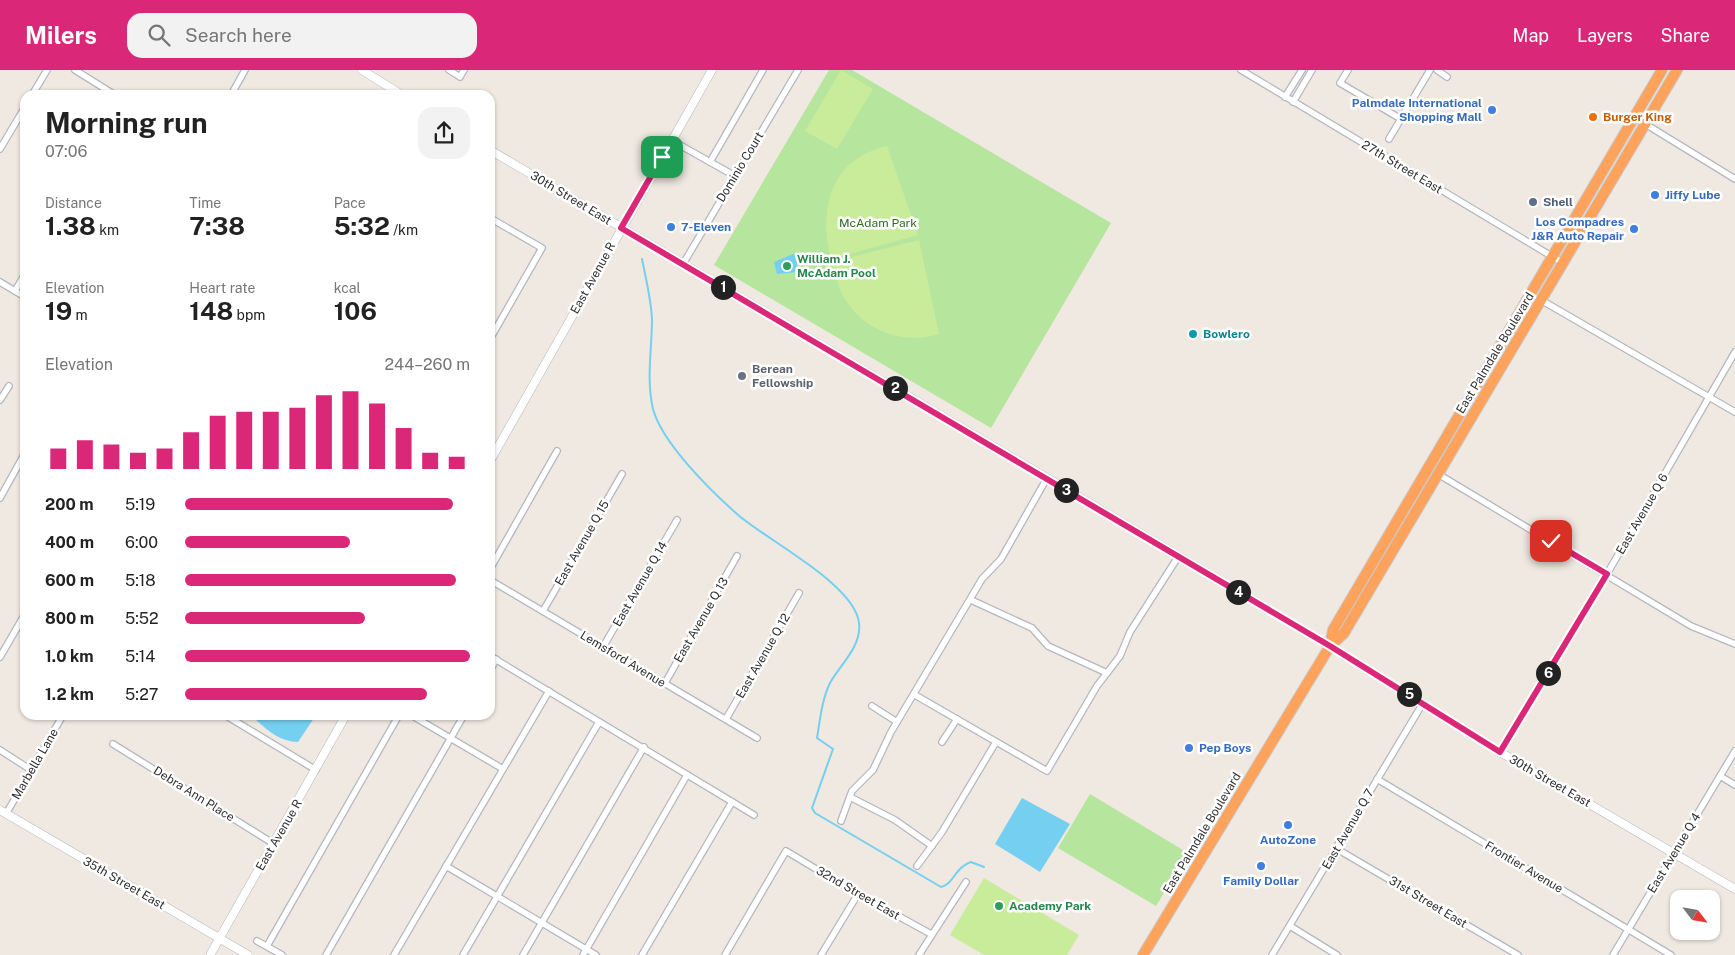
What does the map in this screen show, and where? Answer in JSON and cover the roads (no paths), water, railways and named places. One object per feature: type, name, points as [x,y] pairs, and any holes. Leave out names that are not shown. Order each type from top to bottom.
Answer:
[{"type":"highway","name":"East Palmdale Boulevard","points":[[1330,646],[1333,630],[1662,70]]},
{"type":"highway","name":"East Palmdale Boulevard","points":[[1143,955],[1330,646],[1344,633],[1677,70]]},
{"type":"street","points":[[35,90],[47,70]]},
{"type":"street","points":[[75,70],[107,90]]},
{"type":"street","points":[[234,90],[245,70]]},
{"type":"street","points":[[362,70],[394,90]]},
{"type":"street","points":[[449,70],[460,77],[464,70]]},
{"type":"street","name":"East Avenue R","points":[[495,452],[712,70]]},
{"type":"street","points":[[710,162],[763,70]]},
{"type":"street","name":"Dominio Court","points":[[683,264],[798,70]]},
{"type":"street","name":"27th Street East","points":[[1241,70],[1563,264]]},
{"type":"street","points":[[1285,97],[1302,70]]},
{"type":"street","points":[[1293,102],[1312,70]]},
{"type":"street","points":[[1348,70],[1340,83],[1401,119]]},
{"type":"street","points":[[1389,139],[1430,70]]},
{"type":"street","points":[[1436,70],[1448,77]]},
{"type":"street","points":[[0,149],[20,115]]},
{"type":"street","points":[[1634,117],[1735,179]]},
{"type":"street","points":[[672,140],[735,176]]},
{"type":"street","name":"30th Street East","points":[[495,153],[1047,478],[1423,702],[1500,752],[1735,889]]},
{"type":"street","points":[[495,221],[542,248],[495,330]]},
{"type":"street","points":[[0,282],[20,294]]},
{"type":"street","points":[[15,291],[20,282]]},
{"type":"street","points":[[1541,300],[1735,412]]},
{"type":"street","name":"East Avenue Q 6","points":[[1500,752],[1607,574],[1735,352]]},
{"type":"street","points":[[0,400],[9,386]]},
{"type":"street","points":[[495,559],[557,450]]},
{"type":"street","points":[[0,498],[20,462]]},
{"type":"street","name":"East Avenue Q 15","points":[[543,611],[622,474]]},
{"type":"street","points":[[1438,474],[1691,626],[1735,644]]},
{"type":"street","points":[[841,820],[852,791],[873,770],[897,722],[915,695],[982,579],[1001,559],[1047,478]]},
{"type":"street","name":"East Avenue Q 14","points":[[603,647],[677,520]]},
{"type":"street","name":"East Avenue Q 13","points":[[665,683],[737,556]]},
{"type":"street","points":[[915,695],[1047,771],[1107,673],[1120,656],[1130,632],[1178,557]]},
{"type":"street","name":"Lemsford Avenue","points":[[495,583],[757,738]]},
{"type":"street","name":"East Avenue Q 12","points":[[726,719],[799,593]]},
{"type":"street","points":[[971,600],[1032,628],[1048,646],[1107,673]]},
{"type":"street","points":[[0,657],[20,623]]},
{"type":"street","points":[[496,660],[754,814]]},
{"type":"street","points":[[394,955],[549,691]]},
{"type":"street","name":"East Avenue Q 7","points":[[1272,955],[1423,702]]},
{"type":"street","points":[[872,706],[897,722]]},
{"type":"street","points":[[942,742],[957,719]]},
{"type":"street","name":"Marbella Lane","points":[[3,812],[32,770],[60,720]]},
{"type":"street","points":[[233,720],[316,770]]},
{"type":"street","name":"East Avenue R","points":[[210,955],[343,720]]},
{"type":"street","points":[[267,946],[397,720]]},
{"type":"street","points":[[419,720],[503,769]]},
{"type":"street","points":[[326,955],[461,720]]},
{"type":"street","points":[[463,955],[599,722]]},
{"type":"street","points":[[917,866],[932,846],[996,742]]},
{"type":"street","name":"Debra Ann Place","points":[[113,744],[274,844]]},
{"type":"street","points":[[523,955],[644,747]]},
{"type":"street","points":[[0,750],[32,770]]},
{"type":"street","name":"East Avenue Q 4","points":[[1613,955],[1735,752]]},
{"type":"street","points":[[584,952],[688,775]]},
{"type":"street","points":[[1720,776],[1735,785]]},
{"type":"street","name":"Frontier Avenue","points":[[1377,779],[1671,955]]},
{"type":"street","points":[[850,797],[894,820],[932,846]]},
{"type":"street","points":[[642,955],[732,802]]},
{"type":"street","name":"35th Street East","points":[[3,812],[248,955]]},
{"type":"street","name":"31st Street East","points":[[1337,849],[1518,955]]},
{"type":"street","name":"32nd Street East","points":[[725,955],[786,851],[858,894],[931,934]]},
{"type":"street","points":[[446,866],[542,924],[584,952],[596,955]]},
{"type":"street","points":[[918,955],[966,882]]},
{"type":"street","points":[[821,955],[858,894]]},
{"type":"street","points":[[1290,926],[1338,955]]},
{"type":"street","points":[[257,940],[282,955]]},
{"type":"water","name":"William J. McAdam Pool","points":[[796,254],[798,272],[777,274],[774,262]]},
{"type":"water","points":[[256,720],[313,720],[298,742],[286,740],[265,728]]},
{"type":"water","points":[[1022,798],[1070,824],[1040,872],[995,844]]},
{"type":"waterway","points":[[642,259],[652,319],[651,398],[653,409],[666,437],[701,480],[737,514],[826,578],[842,593],[854,608],[859,623],[859,631],[854,647],[830,683],[823,703],[817,738],[833,749],[812,808],[815,813],[941,887],[949,883],[966,864],[971,862],[984,867]]},
{"type":"place","name":"Palmdale International Shopping Mall","points":[[1492,110]]},
{"type":"place","name":"Burger King","points":[[1593,117]]},
{"type":"place","name":"Jiffy Lube","points":[[1655,195]]},
{"type":"place","name":"Shell","points":[[1533,202]]},
{"type":"place","name":"7-Eleven","points":[[671,227]]},
{"type":"place","name":"Los Compadres J&R Auto Repair","points":[[1634,229]]},
{"type":"place","name":"William J. McAdam Pool","points":[[787,266]]},
{"type":"place","name":"Bowlero","points":[[1193,334]]},
{"type":"place","name":"Berean Fellowship","points":[[742,376]]},
{"type":"place","name":"Pep Boys","points":[[1189,748]]},
{"type":"place","name":"AutoZone","points":[[1288,825]]},
{"type":"place","name":"Family Dollar","points":[[1261,866]]},
{"type":"place","name":"Academy Park","points":[[999,906]]},
{"type":"park label","name":"McAdam Park","points":[[878,223]]}]
